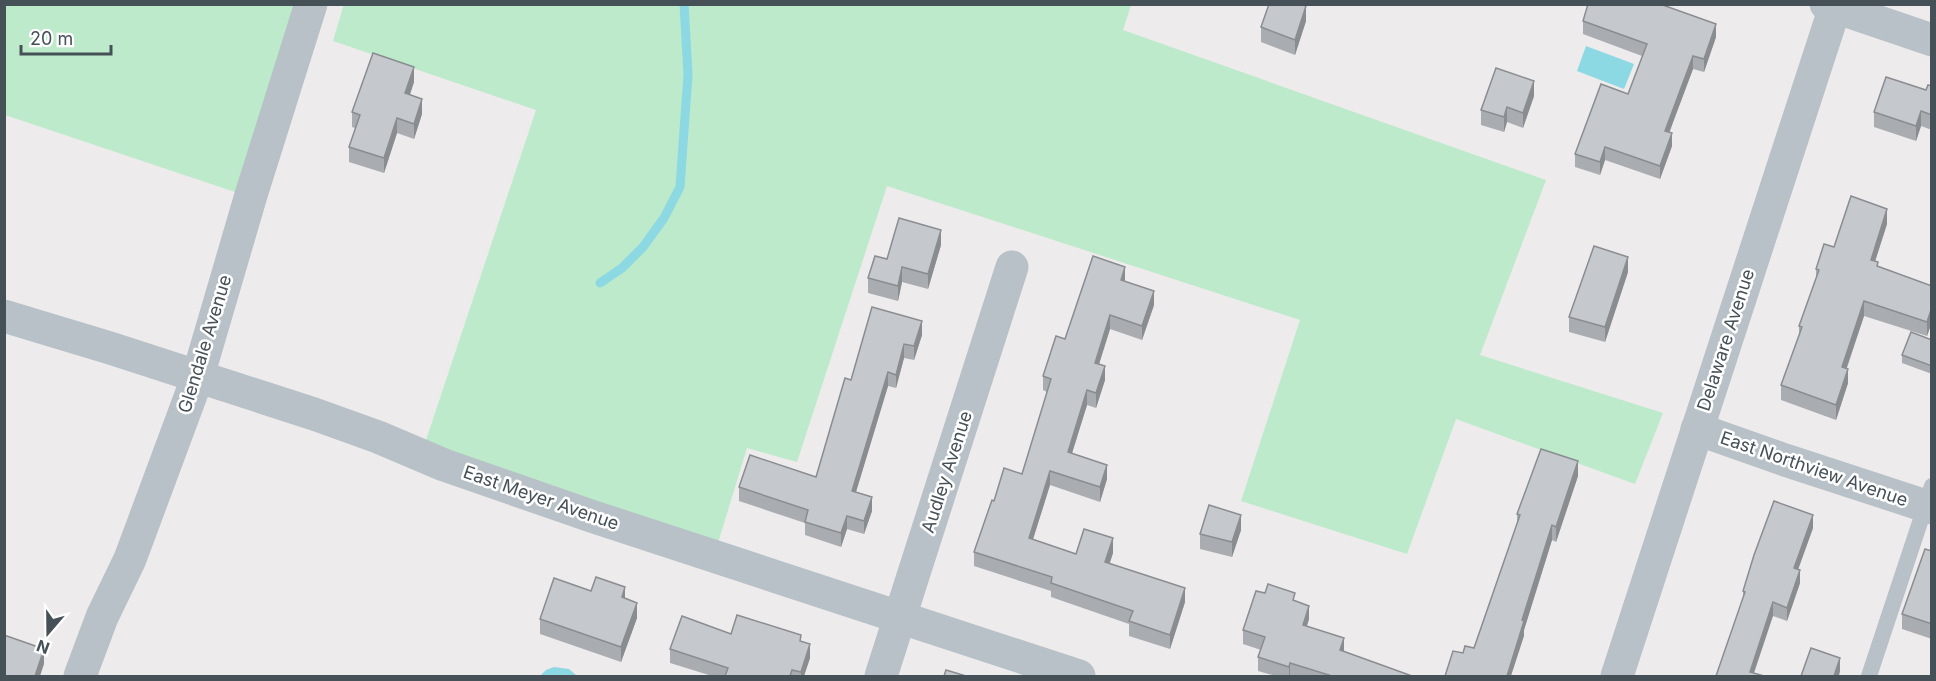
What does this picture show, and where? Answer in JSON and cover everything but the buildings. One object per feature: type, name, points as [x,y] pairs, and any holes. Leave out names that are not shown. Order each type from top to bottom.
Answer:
[{"type":"street","name":"Glendale Avenue","points":[[80,676],[102,617],[130,559],[198,376],[250,195],[311,4]]},
{"type":"street","points":[[1832,6],[1932,40]]},
{"type":"street","name":"Delaware Avenue","points":[[1617,676],[1832,6]]},
{"type":"street","name":"Audley Avenue","points":[[881,676],[1012,267]]},
{"type":"street","name":"East Meyer Avenue","points":[[4,316],[314,414],[378,437],[444,465],[572,509],[1079,676]]},
{"type":"street","name":"East Northview Avenue","points":[[1697,429],[1785,460],[1929,500]]},
{"type":"lane","points":[[1869,676],[1929,500]]},
{"type":"green space","points":[[344,4],[1131,5],[1123,30],[1546,180],[1480,355],[1663,413],[1635,484],[1456,419],[1407,554],[1241,501],[1300,320],[887,186],[797,462],[747,448],[714,556],[421,455],[536,110],[333,41]]},
{"type":"green space","points":[[5,5],[304,5],[241,194],[5,115]]},
{"type":"water","points":[[1586,46],[1634,64],[1624,89],[1577,71]]},
{"type":"water","points":[[554,667],[569,669],[577,676],[540,676],[546,670]]},
{"type":"waterway","points":[[600,283],[622,268],[643,247],[664,218],[680,187],[688,75],[684,4]]}]
